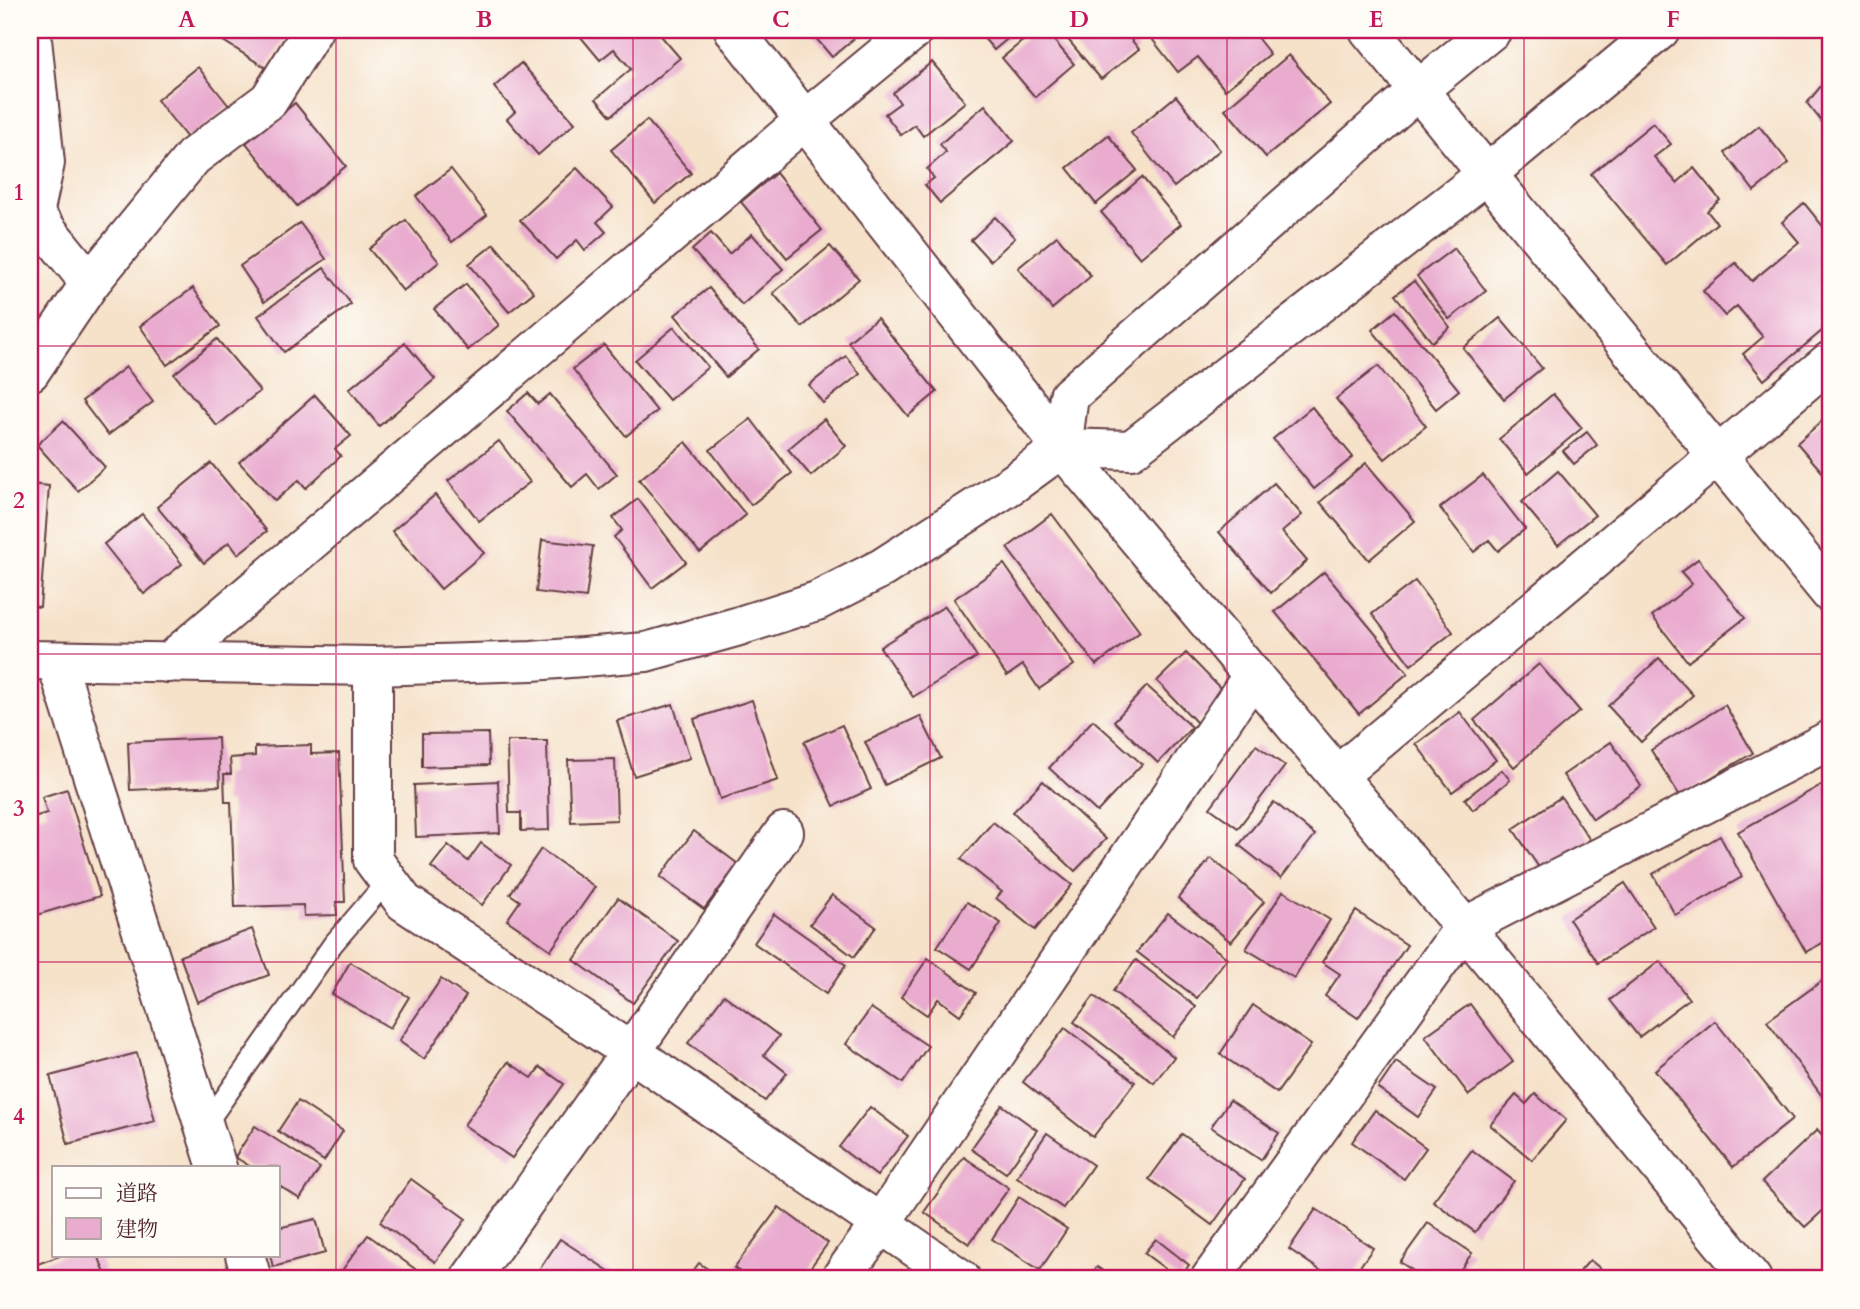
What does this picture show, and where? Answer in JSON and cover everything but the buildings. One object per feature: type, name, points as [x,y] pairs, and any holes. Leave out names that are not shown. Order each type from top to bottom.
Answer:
[{"type":"street","points":[[32,30],[45,163],[32,216],[90,283]]},
{"type":"street","points":[[30,372],[90,283],[193,157],[269,100],[313,30]]},
{"type":"street","points":[[734,30],[1062,448],[1338,775],[1752,1279]]},
{"type":"street","points":[[168,663],[914,30]]},
{"type":"street","points":[[1369,30],[1830,593]]},
{"type":"street","points":[[1062,448],[1069,396],[1418,89],[1492,30]]},
{"type":"street","points":[[217,1166],[43,661],[373,666],[532,661],[646,652],[817,601],[883,568],[1014,483],[1062,448],[1131,450],[1487,174],[1660,30]]},
{"type":"street","points":[[1338,775],[1830,361]]},
{"type":"street","points":[[373,666],[373,860],[404,902],[631,1052],[961,1279]]},
{"type":"street","points":[[841,1279],[1253,675]]},
{"type":"street","points":[[1210,1279],[1464,927],[1830,740]]},
{"type":"street","points":[[470,1279],[784,832]]},
{"type":"street","points":[[244,1256],[252,1279]]},
{"type":"lane","points":[[204,1127],[333,944],[388,880]]}]
